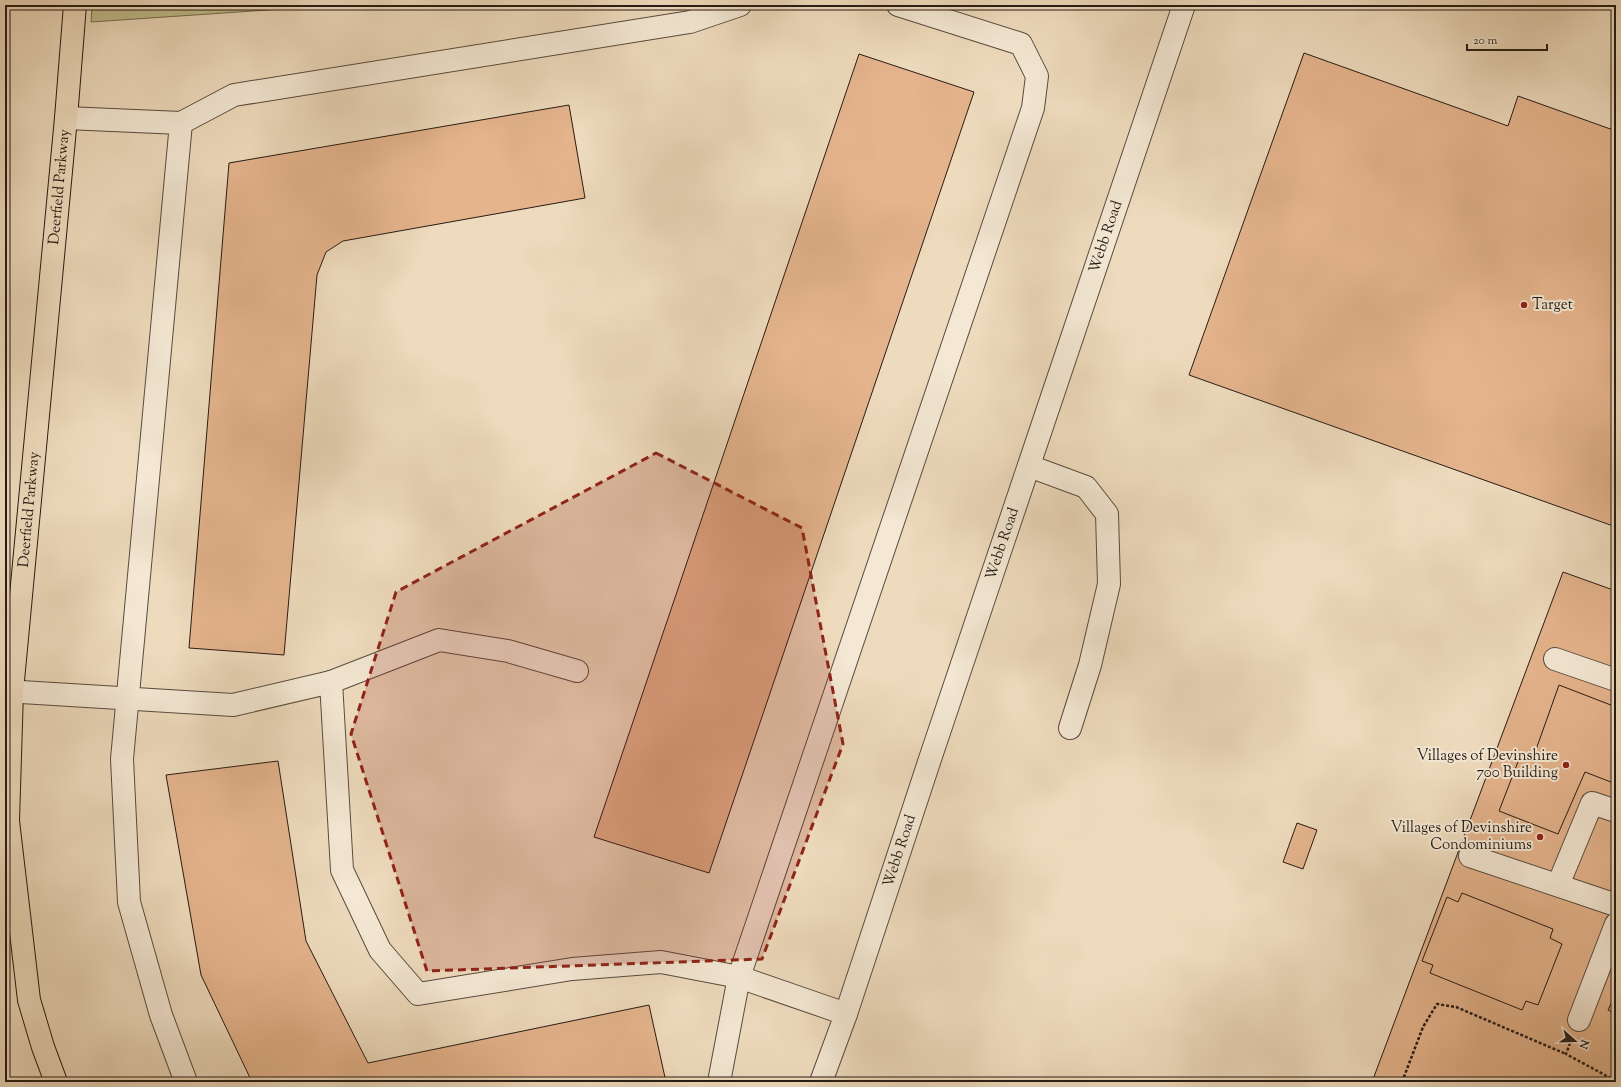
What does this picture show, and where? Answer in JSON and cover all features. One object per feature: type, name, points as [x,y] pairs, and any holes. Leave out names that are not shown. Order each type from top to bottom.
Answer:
[{"type":"main road","name":"Deerfield Parkway","points":[[56,1082],[43,1047],[29,1000],[17,904],[8,820],[9,691],[66,118],[75,5]]},
{"type":"street","points":[[66,118],[181,123],[234,95],[690,22],[740,5]]},
{"type":"street","points":[[719,1082],[739,977],[1033,108],[1037,76],[1021,44],[898,5]]},
{"type":"street","name":"Webb Road","points":[[821,1082],[846,1014],[1184,5]]},
{"type":"street","points":[[181,123],[122,759],[129,902],[161,1015],[186,1082]]},
{"type":"street","points":[[1029,466],[1086,487],[1107,514],[1109,584],[1090,665],[1070,728]]},
{"type":"street","points":[[9,691],[234,705],[331,682],[439,640],[508,650],[577,671]]},
{"type":"street","points":[[1555,659],[1616,680]]},
{"type":"street","points":[[331,682],[342,870],[380,950],[418,994],[572,969],[661,962],[739,977],[846,1014]]},
{"type":"street","points":[[1558,885],[1592,803],[1616,811]]},
{"type":"street","points":[[1470,856],[1616,905]]},
{"type":"street","points":[[1579,1020],[1616,924]]},
{"type":"path","points":[[1402,1082],[1423,1027],[1437,1004],[1456,1007],[1566,1054],[1616,1081]]},
{"type":"path","points":[[1566,1054],[1579,1020]]},
{"type":"highlighted area","points":[[656,453],[802,528],[843,744],[762,959],[427,971],[351,734],[396,592]]},
{"type":"shaded area","points":[[92,5],[342,5],[91,22]]},
{"type":"building","points":[[1304,53],[1508,126],[1518,96],[1616,131],[1616,527],[1189,375]]},
{"type":"building","points":[[859,54],[974,92],[709,873],[594,837]]},
{"type":"building","points":[[569,105],[585,198],[343,241],[326,252],[317,275],[284,655],[189,648],[229,163]]},
{"type":"building","name":"Villages of Devinshire Condominiums","points":[[1563,572],[1616,591],[1616,1082],[1372,1082]]},
{"type":"building","name":"Villages of Devinshire 700 Building","points":[[1559,685],[1616,707],[1616,784],[1585,772],[1558,834],[1499,811],[1521,754],[1533,758]]},
{"type":"building","points":[[278,761],[306,941],[368,1063],[649,1005],[666,1082],[252,1082],[201,975],[166,775]]},
{"type":"building","points":[[1297,823],[1317,830],[1303,869],[1283,862]]},
{"type":"building","points":[[1462,893],[1553,929],[1550,938],[1562,944],[1538,1005],[1526,1001],[1522,1010],[1430,973],[1433,965],[1422,961],[1447,897],[1458,902]]},
{"type":"building","points":[[1616,993],[1616,1014],[1608,1010]]},
{"type":"building","points":[[1616,1027],[1616,1047],[1611,1045]]},
{"type":"place","name":"Target","points":[[1524,305]]},
{"type":"place","name":"Villages of Devinshire 700 Building","points":[[1566,765]]},
{"type":"place","name":"Villages of Devinshire Condominiums","points":[[1540,837]]}]
